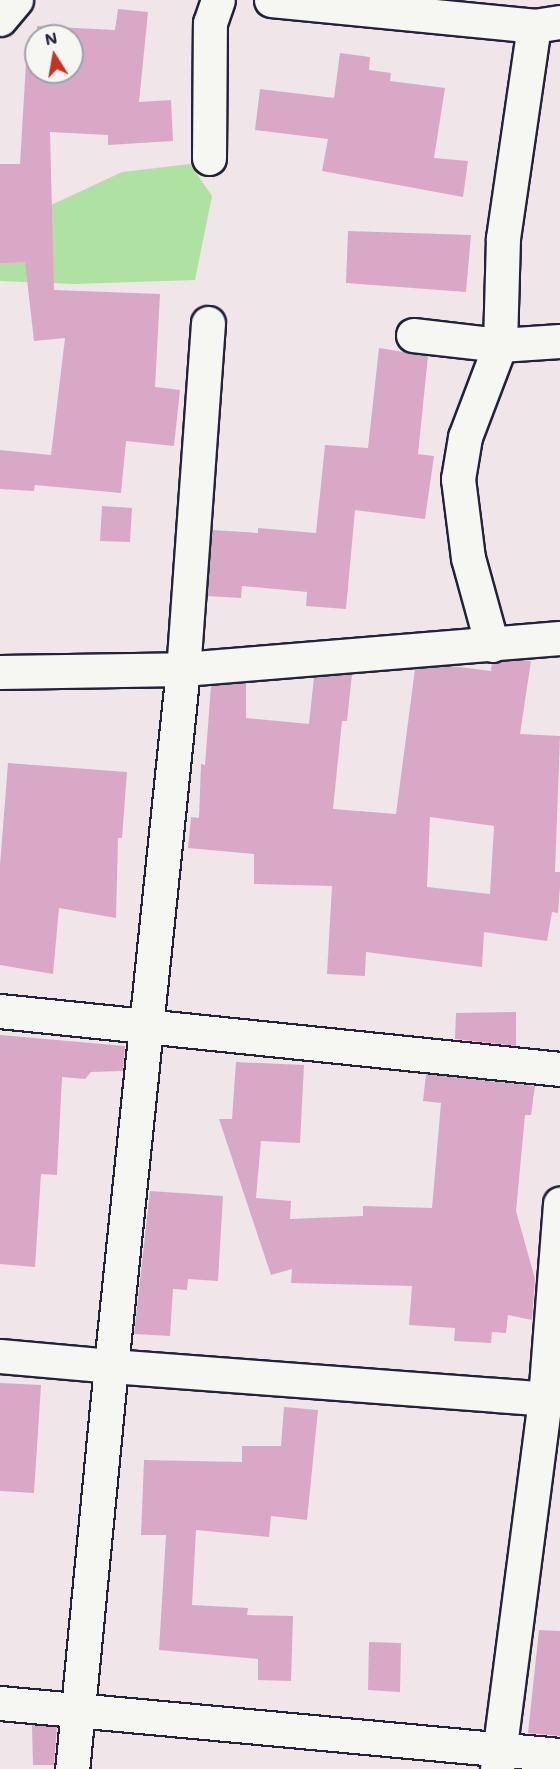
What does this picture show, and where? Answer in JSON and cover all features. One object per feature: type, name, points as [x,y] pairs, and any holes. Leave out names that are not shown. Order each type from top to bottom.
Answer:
[{"type":"street","points":[[0,19],[16,0]]},
{"type":"street","points":[[209,158],[210,23],[218,0]]},
{"type":"street","points":[[271,0],[547,24],[503,238],[500,345],[465,437],[458,479],[468,558],[492,645]]},
{"type":"street","points":[[72,1769],[111,1366],[149,1026],[183,669],[208,323]]},
{"type":"street","points":[[413,335],[500,345],[560,341]]},
{"type":"street","points":[[0,672],[183,669],[560,638]]},
{"type":"street","points":[[0,1011],[560,1068]]},
{"type":"street","points":[[499,1759],[553,1399],[560,1204]]},
{"type":"street","points":[[0,1356],[553,1399]]},
{"type":"street","points":[[0,1703],[499,1759],[560,1755]]},
{"type":"green space","points":[[190,164],[212,196],[195,280],[74,284],[0,281],[0,211],[49,206],[122,172]]},
{"type":"building","points":[[118,9],[148,12],[139,102],[171,100],[173,141],[108,145],[108,135],[50,132],[54,290],[160,294],[155,387],[180,390],[174,446],[126,441],[121,493],[35,485],[34,491],[0,489],[0,450],[51,455],[65,338],[34,341],[25,262],[0,263],[0,164],[20,164],[25,84],[84,84],[84,28],[115,30]]},
{"type":"building","points":[[340,53],[370,57],[369,70],[391,73],[390,81],[445,88],[434,158],[468,161],[463,197],[322,171],[328,139],[255,130],[260,89],[334,98]]},
{"type":"building","points":[[348,231],[471,235],[466,292],[346,283]]},
{"type":"building","points":[[379,348],[428,356],[418,454],[434,456],[425,519],[355,510],[346,609],[306,606],[307,592],[242,586],[241,598],[207,596],[212,530],[258,533],[258,528],[316,533],[325,445],[368,448]]},
{"type":"building","points":[[102,506],[132,508],[130,542],[100,541]]},
{"type":"building","points":[[531,661],[520,734],[560,736],[555,872],[560,872],[560,886],[558,913],[552,912],[547,941],[484,932],[482,967],[366,952],[365,976],[327,974],[332,886],[254,884],[254,854],[188,848],[191,817],[199,818],[201,764],[205,765],[211,686],[246,683],[246,718],[309,724],[314,677],[352,674],[347,721],[342,721],[333,809],[396,814],[415,669],[451,666],[491,671],[492,663]],"holes":[[[430,817],[494,826],[490,894],[427,887]]]},
{"type":"building","points":[[8,763],[127,772],[122,838],[118,838],[116,918],[59,908],[53,974],[0,965],[0,865]]},
{"type":"building","points":[[516,1012],[516,1046],[455,1039],[456,1013]]},
{"type":"building","points":[[0,1035],[125,1046],[123,1071],[91,1072],[85,1079],[62,1077],[57,1175],[41,1174],[35,1267],[0,1264]]},
{"type":"building","points":[[236,1062],[304,1065],[300,1143],[261,1141],[256,1198],[291,1201],[290,1219],[363,1216],[363,1206],[432,1208],[441,1103],[423,1101],[426,1074],[535,1086],[531,1115],[525,1115],[516,1211],[535,1279],[532,1320],[508,1315],[506,1333],[492,1332],[491,1343],[454,1341],[455,1328],[409,1325],[412,1286],[291,1283],[292,1269],[271,1275],[219,1119],[232,1119]]},
{"type":"building","points":[[150,1191],[223,1196],[218,1281],[188,1279],[187,1290],[173,1289],[170,1336],[134,1334]]},
{"type":"building","points":[[0,1383],[41,1385],[34,1493],[0,1491]]},
{"type":"building","points":[[284,1407],[318,1410],[307,1520],[271,1516],[269,1537],[196,1530],[192,1605],[248,1608],[247,1615],[293,1616],[291,1681],[258,1680],[258,1659],[159,1650],[166,1535],[141,1535],[144,1460],[242,1462],[242,1446],[281,1446]]},
{"type":"building","points":[[539,1630],[560,1631],[560,1736],[528,1733]]},
{"type":"building","points":[[369,1642],[401,1643],[400,1692],[368,1690]]},
{"type":"building","points":[[32,1725],[57,1727],[54,1765],[33,1765]]}]
